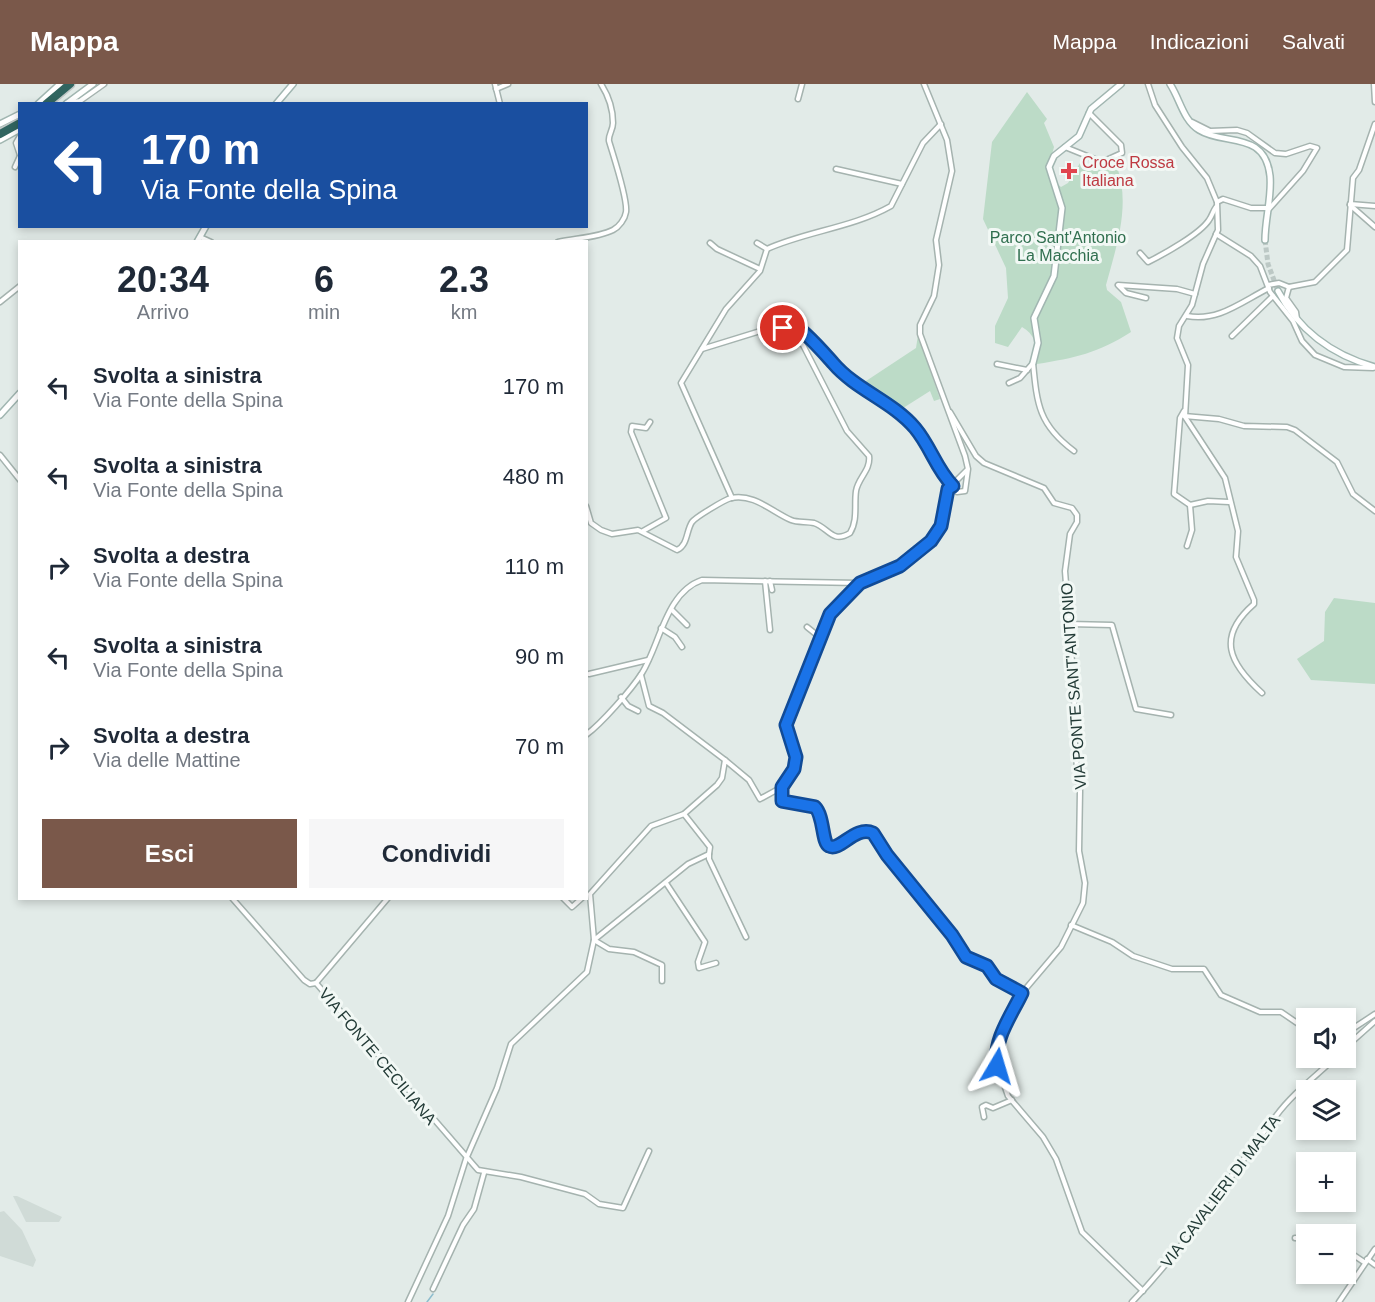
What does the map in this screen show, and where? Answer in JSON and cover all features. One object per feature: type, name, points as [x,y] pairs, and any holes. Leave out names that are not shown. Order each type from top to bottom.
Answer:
[{"type":"highway","points":[[48,102],[70,84]]},
{"type":"highway","points":[[55,102],[75,84]]},
{"type":"highway","points":[[0,129],[18,117]]},
{"type":"highway","points":[[0,134],[18,124]]},
{"type":"main road","points":[[40,102],[60,84]]},
{"type":"main road","points":[[67,102],[93,84]]},
{"type":"main road","points":[[278,102],[293,84]]},
{"type":"main road","points":[[1033,363],[1038,343],[1034,318],[1054,276],[1062,208],[1049,167],[1054,156],[1080,136],[1089,112],[1121,84]]},
{"type":"main road","points":[[1170,84],[1190,121],[1206,134],[1247,142],[1262,156],[1270,178],[1264,240]]},
{"type":"main road","points":[[0,124],[18,117]]},
{"type":"main road","points":[[0,140],[18,130]]},
{"type":"main road","points":[[1275,293],[1297,320],[1324,345],[1346,357],[1375,367]]},
{"type":"main road","points":[[0,415],[18,395]]},
{"type":"street","points":[[73,102],[80,101],[104,84]]},
{"type":"street","points":[[499,102],[495,86],[508,84]]},
{"type":"street","points":[[569,240],[607,233],[615,229],[624,218],[626,210],[617,174],[616,155],[609,141],[613,121],[607,93],[601,84]]},
{"type":"street","points":[[798,99],[802,84]]},
{"type":"street","points":[[702,349],[770,328],[774,317],[790,322],[818,345],[837,368],[900,412],[922,436],[939,470],[959,493],[965,491],[968,469],[929,365],[920,331],[934,296],[939,265],[936,240],[952,175],[948,146],[924,84]]},
{"type":"street","points":[[1148,84],[1155,105],[1182,147],[1207,178],[1217,204],[1219,222],[1216,234],[1203,264],[1187,316],[1179,326],[1177,338],[1188,365],[1185,413],[1223,474],[1238,531],[1236,557],[1255,602],[1232,631],[1229,648],[1236,663],[1262,693]]},
{"type":"street","points":[[1374,84],[1375,102]]},
{"type":"street","points":[[1065,147],[1102,162],[1120,155],[1121,145],[1089,112]]},
{"type":"street","points":[[1140,253],[1148,262],[1201,229],[1209,221],[1217,204],[1223,199],[1266,210],[1303,171],[1317,148],[1310,146],[1286,154],[1275,153],[1247,133],[1237,130],[1210,131],[1190,121]]},
{"type":"street","points":[[732,498],[681,383],[726,309],[760,268],[767,249],[793,238],[830,231],[881,211],[895,202],[923,143],[941,124]]},
{"type":"street","points":[[1187,316],[1206,319],[1279,283],[1288,287],[1316,282],[1350,244],[1349,205],[1353,178],[1359,170],[1375,124]]},
{"type":"street","points":[[15,167],[18,160]]},
{"type":"street","points":[[836,170],[902,184]]},
{"type":"street","points":[[1349,205],[1375,206]]},
{"type":"street","points":[[1349,205],[1375,227]]},
{"type":"street","points":[[1216,234],[1251,256],[1260,266],[1268,287],[1275,293],[1293,321],[1302,341],[1315,355],[1344,367],[1375,367]]},
{"type":"street","points":[[710,243],[717,249],[760,268]]},
{"type":"street","points":[[757,243],[767,249]]},
{"type":"street","points":[[1146,298],[1126,292],[1118,285],[1177,290],[1195,294]]},
{"type":"street","points":[[1288,287],[1286,298],[1296,312],[1297,320]]},
{"type":"street","points":[[0,302],[18,288]]},
{"type":"street","points":[[1232,336],[1275,293]]},
{"type":"street","points":[[642,531],[680,549],[694,520],[732,498],[748,498],[791,520],[817,524],[836,537],[847,535],[853,527],[856,492],[869,465],[869,456],[847,431],[816,376],[807,351],[800,341],[781,326],[783,319]]},
{"type":"street","points":[[1009,383],[1020,378],[1033,363]]},
{"type":"street","points":[[1033,363],[1036,392],[1046,424],[1054,436],[1074,451]]},
{"type":"street","points":[[997,364],[1027,370]]},
{"type":"street","name":"VIA PONTE SANT'ANTONIO","points":[[946,407],[970,442],[976,456],[984,463],[1044,488],[1054,503],[1072,508],[1077,515],[1077,522],[1070,534],[1065,571],[1070,624],[1075,750],[1082,822],[1079,851],[1085,883],[1083,903],[1061,946],[1022,993],[1002,1034],[996,1055],[999,1076],[1012,1100],[1043,1137],[1056,1159],[1082,1232],[1143,1291]]},
{"type":"street","points":[[1229,502],[1208,501],[1191,505],[1174,494],[1180,415],[1185,413],[1203,420],[1219,419],[1244,426],[1287,427],[1295,430],[1337,462],[1353,494],[1375,512]]},
{"type":"street","points":[[588,513],[591,523],[612,534],[642,531],[666,518],[631,432],[632,426],[646,428],[650,422]]},
{"type":"street","points":[[0,455],[18,478]]},
{"type":"street","points":[[641,675],[649,706],[667,715],[749,780],[760,799],[782,787],[794,769],[796,757],[786,725],[830,614],[860,583],[900,566],[931,541],[941,526],[948,489],[968,469]]},
{"type":"street","points":[[1187,546],[1192,530],[1191,505]]},
{"type":"street","points":[[588,733],[641,675],[662,628],[684,588],[702,580],[860,583]]},
{"type":"street","points":[[767,581],[772,590]]},
{"type":"street","points":[[767,581],[770,630]]},
{"type":"street","points":[[672,610],[687,625]]},
{"type":"street","points":[[1070,624],[1112,625],[1136,709],[1171,715]]},
{"type":"street","points":[[807,627],[822,639]]},
{"type":"street","points":[[662,628],[682,647]]},
{"type":"street","points":[[589,674],[649,659]]},
{"type":"street","points":[[621,697],[628,706],[638,711]]},
{"type":"street","points":[[408,1302],[448,1216],[466,1159],[497,1088],[511,1044],[587,972],[594,940],[588,894],[651,826],[684,814],[717,785],[723,778],[725,760]]},
{"type":"street","points":[[782,787],[782,801],[807,803],[820,812],[825,843],[829,846],[834,847],[859,832],[873,833],[887,855],[952,935],[966,957],[987,966],[996,979],[1022,993]]},
{"type":"street","points":[[684,814],[710,847],[708,859],[746,937]]},
{"type":"street","points":[[594,940],[688,864],[709,854]]},
{"type":"street","points":[[666,883],[705,942],[698,962],[699,968],[716,963]]},
{"type":"street","points":[[234,900],[304,980],[310,984],[316,983]]},
{"type":"street","name":"VIA FONTE CECILIANA","points":[[386,900],[316,983],[466,1159],[484,1173]]},
{"type":"street","points":[[565,900],[572,907],[580,900]]},
{"type":"street","points":[[1071,926],[1112,942],[1133,956],[1172,969],[1204,969],[1221,995],[1260,1012],[1281,1012],[1296,1022]]},
{"type":"street","points":[[594,940],[609,949],[634,952],[662,965],[662,981]]},
{"type":"street","points":[[1356,1026],[1375,1014]]},
{"type":"street","points":[[1356,1038],[1375,1022]]},
{"type":"street","name":"VIA CAVALIERI DI MALTA","points":[[1132,1302],[1143,1291],[1276,1115],[1301,1086],[1323,1068]]},
{"type":"street","points":[[984,1117],[982,1107],[993,1107],[1012,1100]]},
{"type":"street","points":[[433,1289],[463,1225],[474,1209],[484,1173],[521,1178],[585,1194],[599,1204],[623,1208],[649,1151]]},
{"type":"street","points":[[1339,1302],[1375,1249]]},
{"type":"street","points":[[1356,1256],[1375,1265]]},
{"type":"shaded area","points":[[13,1196],[62,1217],[59,1222],[26,1222]]},
{"type":"shaded area","points":[[4,1211],[22,1230],[36,1260],[33,1267],[0,1256],[0,1212]]},
{"type":"green space","name":"Parco Sant'Antonio La Macchia","points":[[1027,92],[1047,119],[1044,123],[1054,147],[1047,172],[1061,187],[1068,183],[1080,163],[1117,167],[1123,196],[1122,211],[1118,241],[1106,285],[1107,290],[1121,302],[1131,332],[1086,354],[1037,364],[1035,342],[1027,330],[1022,327],[1008,347],[995,343],[995,326],[1008,298],[1006,268],[983,219],[992,142]]},
{"type":"green space","points":[[918,335],[940,399],[934,401],[930,391],[900,410],[863,383],[916,348]]},
{"type":"green space","points":[[1334,598],[1375,603],[1375,684],[1311,680],[1297,659],[1324,641],[1325,612]]},
{"type":"waterway","points":[[427,1302],[433,1294]]},
{"type":"tunnel","points":[[1265,240],[1268,264],[1278,291]]},
{"type":"place","name":"Croce Rossa Italiana","points":[[1069,171]]},
{"type":"route","points":[[783,328],[780,323],[785,319],[824,351],[837,368],[900,412],[922,436],[939,470],[953,486],[948,489],[941,526],[931,541],[900,566],[860,583],[839,602],[830,614],[786,725],[796,757],[794,769],[782,787],[782,801],[807,803],[815,807],[823,820],[825,843],[829,846],[834,847],[859,832],[873,833],[887,855],[952,935],[966,957],[987,966],[996,979],[1022,993],[1002,1034],[996,1055],[997,1066]]}]
